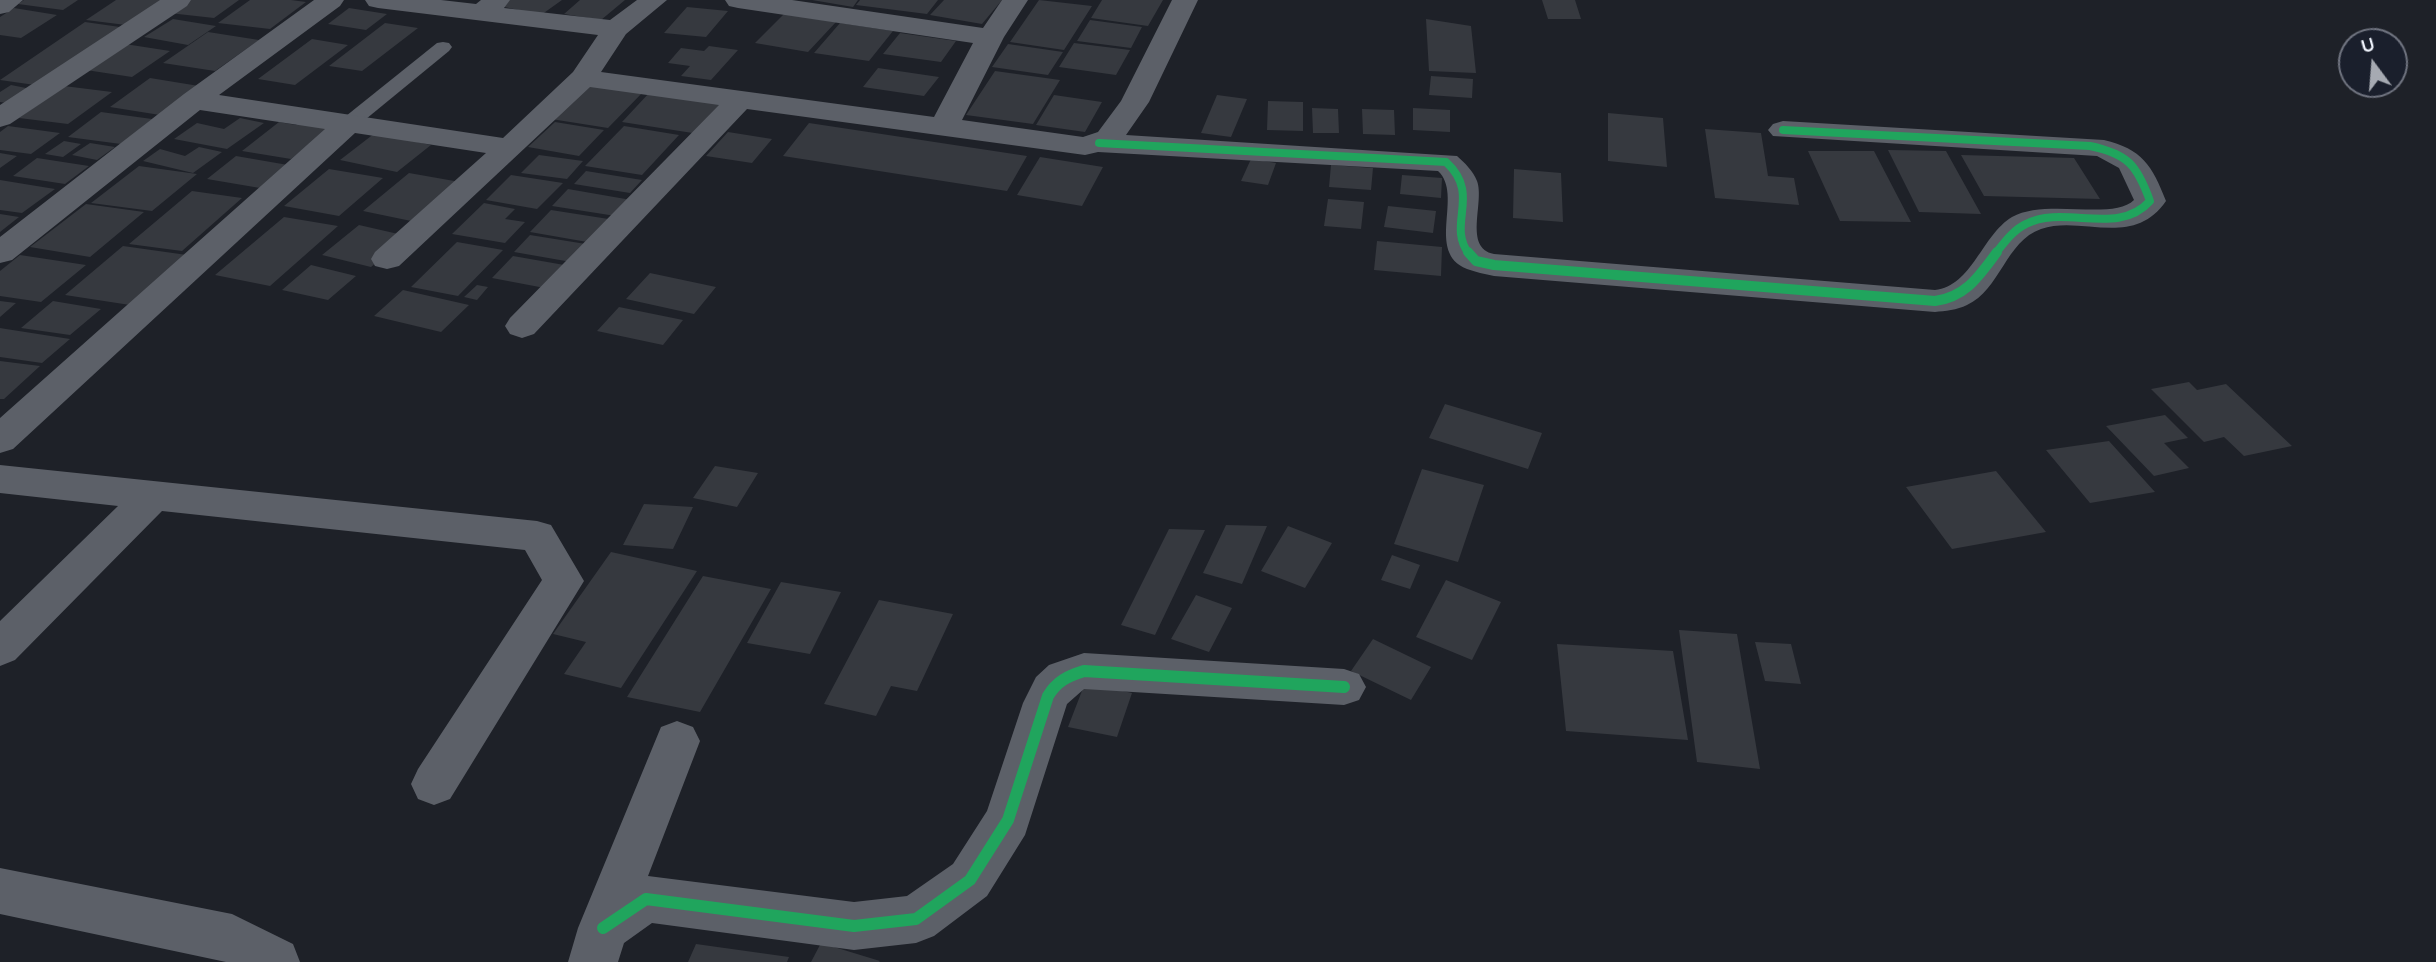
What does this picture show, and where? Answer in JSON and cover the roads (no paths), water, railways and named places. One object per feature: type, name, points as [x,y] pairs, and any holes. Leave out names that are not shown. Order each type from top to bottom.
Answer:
[{"type":"street","points":[[0,6],[10,0]]},
{"type":"street","points":[[0,118],[178,0]]},
{"type":"street","points":[[0,253],[194,100],[331,0]]},
{"type":"street","points":[[378,0],[490,7],[616,29]]},
{"type":"street","points":[[387,259],[583,78],[616,29],[654,0]]},
{"type":"street","points":[[738,0],[990,37]]},
{"type":"street","points":[[944,125],[990,37],[1015,0]]},
{"type":"street","points":[[583,78],[1085,146],[1109,138],[1135,102],[1185,0]]},
{"type":"street","points":[[194,100],[510,148]]},
{"type":"street","points":[[522,326],[739,101]]},
{"type":"street","points":[[0,439],[348,124]]},
{"type":"street","points":[[1099,143],[1446,162],[1457,170],[1464,180],[1463,244],[1476,261],[1494,265],[1935,301],[1953,298],[1967,289],[2022,225],[2038,218],[2131,217],[2145,211],[2150,201],[2135,167],[2127,157],[2112,150],[2090,146],[1783,130]]},
{"type":"street","points":[[0,479],[537,536],[563,581],[434,784]]},
{"type":"street","points":[[0,648],[154,495]]},
{"type":"street","points":[[598,945],[646,899],[854,926],[916,919],[970,880],[1008,820],[1052,686],[1069,675],[1084,671],[1345,687]]},
{"type":"street","points":[[598,945],[677,741]]},
{"type":"street","points":[[0,891],[232,939],[275,962]]},
{"type":"lane","points":[[348,124],[443,47]]}]
